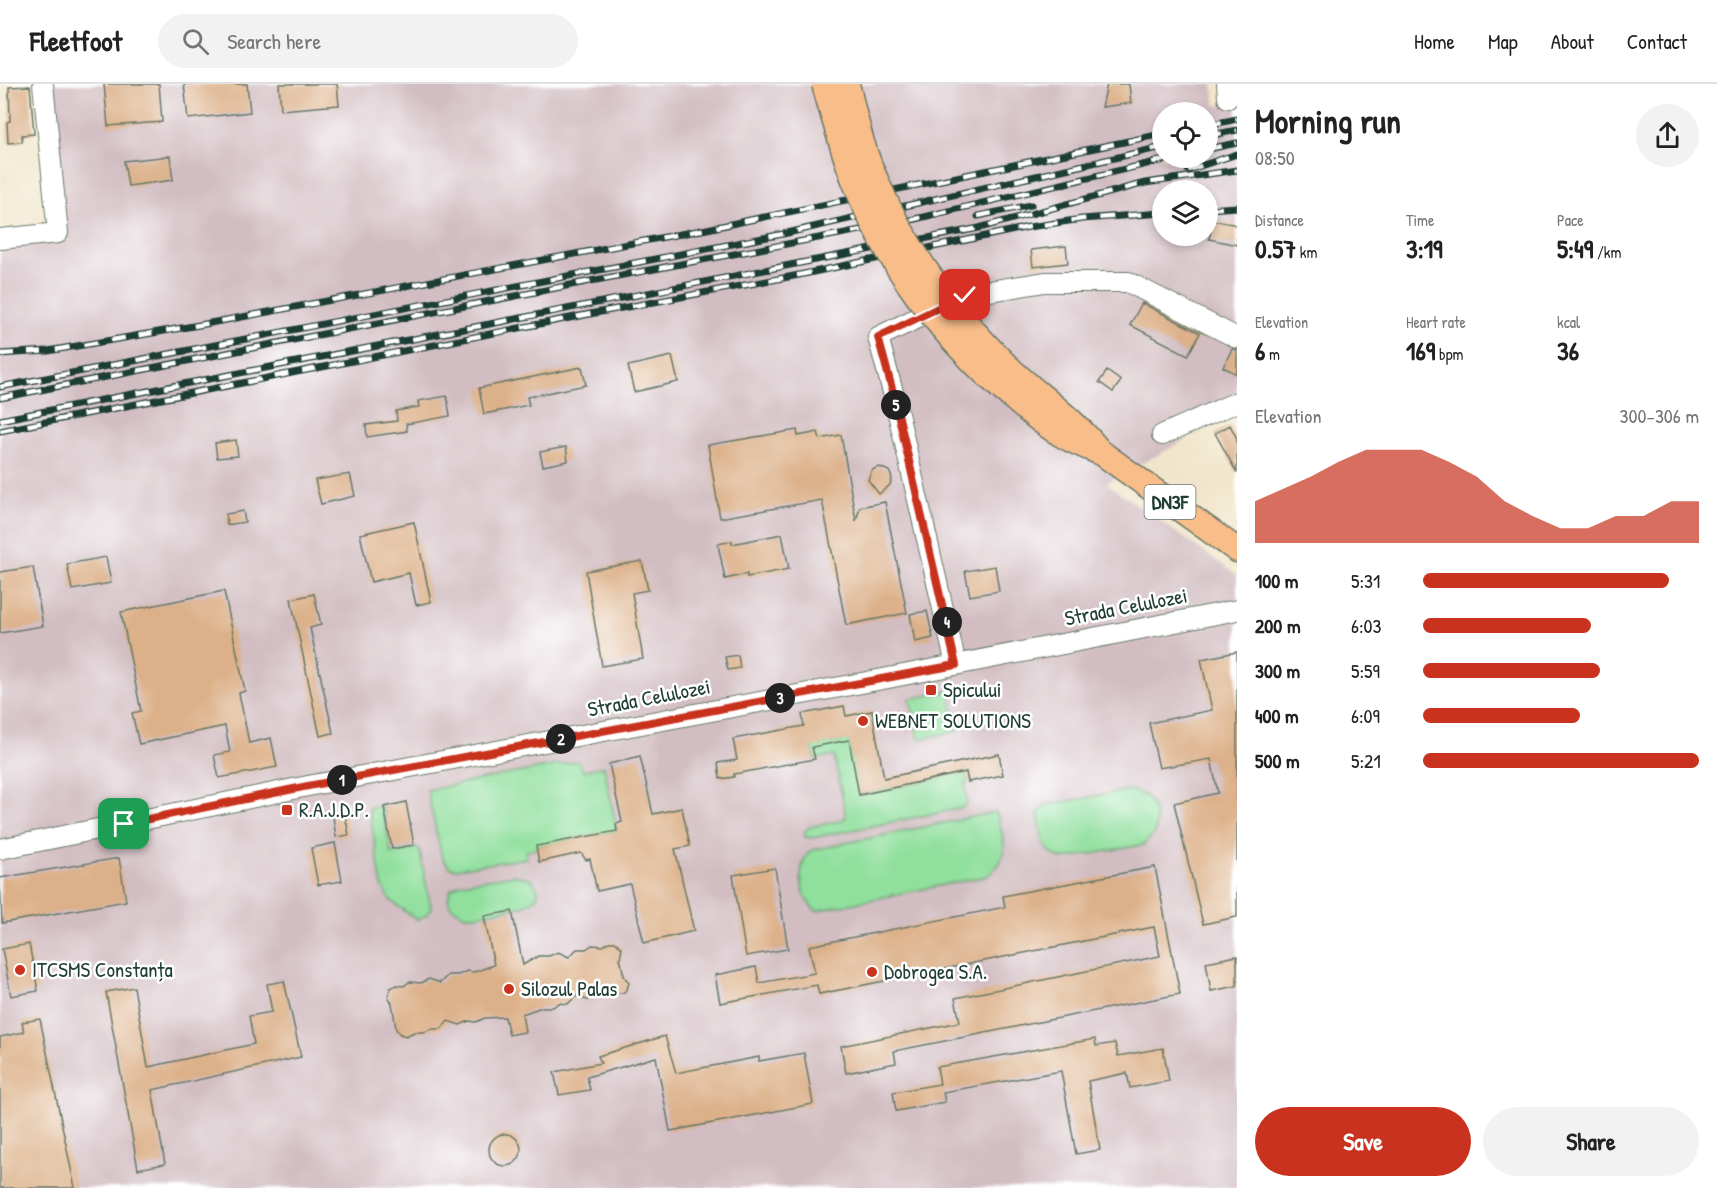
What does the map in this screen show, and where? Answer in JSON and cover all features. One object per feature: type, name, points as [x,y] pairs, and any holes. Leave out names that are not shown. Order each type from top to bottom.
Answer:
[{"type":"main road","name":"DN3F","points":[[824,84],[854,182],[878,232],[903,274],[948,336],[989,379],[1034,416],[1068,439],[1103,454],[1237,550]]},
{"type":"main road","name":"DN3F","points":[[847,84],[875,179],[899,227],[923,267],[977,335],[1012,370],[1081,428],[1103,454]]},
{"type":"street","points":[[0,238],[57,233],[43,84]]},
{"type":"street","points":[[956,665],[894,396],[878,337],[965,295],[1045,282],[1128,282],[1237,338]]},
{"type":"street","points":[[1162,435],[1237,402]]},
{"type":"street","name":"Strada Celulozei","points":[[0,849],[318,784],[1237,610]]},
{"type":"shaded area","points":[[50,84],[1213,84],[1215,102],[1152,102],[1152,168],[1218,168],[1218,106],[1237,101],[1237,412],[1106,483],[1237,575],[1237,1188],[0,1188],[0,245],[64,239]]},
{"type":"green space","points":[[949,691],[958,731],[919,739],[910,699]]},
{"type":"green space","points":[[849,740],[860,795],[966,772],[967,803],[962,808],[812,838],[805,837],[805,831],[810,827],[843,820],[846,816],[834,756],[815,759],[812,746]]},
{"type":"green space","points":[[578,761],[583,771],[604,766],[617,831],[536,846],[537,849],[526,851],[527,858],[456,869],[449,867],[442,858],[427,790]]},
{"type":"green space","points":[[1130,790],[1146,796],[1154,809],[1155,833],[1143,845],[1062,859],[1049,851],[1043,841],[1038,814],[1045,805]]},
{"type":"green space","points":[[382,805],[391,853],[419,848],[431,908],[427,915],[417,920],[390,900],[382,886],[369,808]]},
{"type":"green space","points":[[996,812],[1004,847],[1000,861],[987,876],[816,911],[806,898],[801,871],[803,863],[812,850]]},
{"type":"green space","points":[[514,875],[532,879],[538,890],[537,897],[525,905],[478,915],[465,915],[451,907],[448,899],[451,889],[462,883]]},
{"type":"building","points":[[104,84],[159,84],[162,122],[108,126]]},
{"type":"building","points":[[184,84],[247,84],[250,112],[188,119]]},
{"type":"building","points":[[279,84],[337,84],[339,105],[281,110]]},
{"type":"building","points":[[1107,84],[1129,84],[1131,103],[1102,107]]},
{"type":"building","points":[[30,86],[34,134],[22,135],[22,142],[8,143],[9,87]]},
{"type":"building","points":[[170,156],[173,180],[128,186],[124,161]]},
{"type":"building","points":[[1218,221],[1237,225],[1237,245],[1218,241]]},
{"type":"building","points":[[1066,246],[1068,263],[1033,267],[1031,250]]},
{"type":"building","points":[[1142,303],[1200,333],[1188,355],[1130,325]]},
{"type":"building","points":[[1232,349],[1237,350],[1237,374],[1223,367]]},
{"type":"building","points":[[672,356],[678,382],[634,392],[628,366]]},
{"type":"building","points":[[582,367],[586,385],[527,397],[529,405],[484,414],[479,388]]},
{"type":"building","points":[[1107,371],[1121,381],[1113,392],[1099,382]]},
{"type":"building","points":[[447,396],[450,416],[406,424],[407,431],[367,437],[366,425],[397,421],[396,411],[419,407],[418,401]]},
{"type":"building","points":[[1230,425],[1237,439],[1237,473],[1215,433]]},
{"type":"building","points":[[797,430],[798,436],[818,432],[820,439],[841,435],[856,521],[860,507],[885,502],[907,613],[846,625],[822,500],[720,518],[708,445]]},
{"type":"building","points":[[236,440],[238,456],[217,458],[215,443]]},
{"type":"building","points":[[566,447],[568,461],[543,466],[540,452]]},
{"type":"building","points":[[879,467],[889,471],[892,478],[890,485],[879,494],[868,480],[872,470]]},
{"type":"building","points":[[350,474],[355,496],[321,504],[315,480]]},
{"type":"building","points":[[243,511],[245,522],[227,525],[226,514]]},
{"type":"building","points":[[414,522],[431,602],[416,605],[409,573],[371,582],[360,534]]},
{"type":"building","points":[[782,534],[789,569],[725,579],[718,544],[732,541],[732,544]]},
{"type":"building","points":[[106,557],[111,583],[72,590],[67,564]]},
{"type":"building","points":[[642,561],[648,590],[632,593],[643,659],[602,666],[586,571]]},
{"type":"building","points":[[995,566],[999,591],[970,596],[965,571]]},
{"type":"building","points":[[33,567],[43,626],[0,633],[0,572]]},
{"type":"building","points":[[224,591],[245,691],[239,693],[249,743],[271,738],[277,767],[219,778],[214,755],[230,752],[225,726],[139,744],[132,713],[141,711],[121,612]]},
{"type":"building","points":[[314,594],[321,625],[310,628],[333,733],[320,736],[291,599]]},
{"type":"building","points":[[927,611],[933,638],[915,642],[910,614]]},
{"type":"building","points":[[1237,652],[1237,917],[1203,924],[1174,803],[1218,793],[1211,759],[1159,768],[1149,723],[1212,710],[1201,659]]},
{"type":"building","points":[[738,655],[740,668],[728,670],[725,657]]},
{"type":"building","points":[[844,706],[846,716],[872,711],[884,778],[999,754],[1003,775],[968,782],[966,772],[859,795],[849,740],[812,747],[815,759],[734,774],[734,777],[720,779],[718,763],[737,760],[733,739],[804,726],[802,714]]},
{"type":"building","points":[[640,756],[653,814],[682,808],[690,846],[675,849],[694,931],[644,943],[630,884],[597,891],[590,859],[586,860],[581,853],[539,862],[536,846],[617,831],[616,824],[622,822],[609,764]]},
{"type":"building","points":[[406,802],[414,845],[392,849],[384,807]]},
{"type":"building","points":[[345,815],[349,835],[336,837],[333,817]]},
{"type":"building","points":[[335,843],[342,881],[318,885],[311,848]]},
{"type":"building","points":[[119,858],[126,901],[2,923],[0,878]]},
{"type":"building","name":"Dobrogea S.A.","points":[[1155,867],[1180,994],[894,1051],[896,1063],[846,1073],[841,1046],[960,1022],[955,998],[1160,956],[1154,927],[819,994],[817,985],[720,1003],[715,975],[756,967],[759,983],[815,973],[809,946],[1005,907],[1003,896]]},
{"type":"building","points":[[775,868],[788,949],[746,956],[733,875]]},
{"type":"building","name":"Silozul Palas","points":[[512,911],[523,965],[538,956],[549,956],[558,952],[569,957],[577,949],[615,942],[622,948],[620,958],[624,976],[629,983],[627,989],[623,993],[597,996],[587,1000],[576,996],[568,1004],[559,1003],[553,1007],[542,1007],[522,1014],[525,1032],[509,1035],[505,1017],[485,1018],[460,1025],[448,1021],[441,1029],[414,1032],[406,1036],[400,1034],[396,1029],[392,1003],[388,997],[390,988],[397,985],[404,986],[409,982],[421,983],[429,979],[440,983],[448,975],[474,972],[494,965],[484,916]]},
{"type":"building","name":"ITCSMS Constanța","points":[[29,944],[38,991],[11,996],[2,949]]},
{"type":"building","points":[[1237,956],[1237,986],[1211,991],[1206,962]]},
{"type":"building","points":[[284,981],[301,1057],[152,1090],[165,1164],[138,1169],[106,992],[134,987],[148,1067],[254,1044],[249,1016],[272,1012],[267,984]]},
{"type":"building","points":[[40,1019],[75,1188],[0,1188],[0,1037],[24,1032],[22,1022]]},
{"type":"building","points":[[665,1036],[676,1073],[759,1057],[759,1061],[804,1053],[813,1104],[670,1131],[656,1057],[587,1077],[590,1090],[559,1095],[554,1072],[601,1063],[598,1056]]},
{"type":"building","points":[[1095,1039],[1096,1046],[1115,1043],[1118,1056],[1163,1048],[1169,1081],[1130,1088],[1127,1073],[1088,1081],[1100,1150],[1076,1154],[1061,1071],[943,1092],[945,1102],[896,1111],[893,1092],[940,1084],[937,1067]]},
{"type":"building","points":[[505,1134],[517,1138],[521,1150],[517,1162],[505,1166],[493,1162],[489,1150],[493,1138]]},
{"type":"railway","points":[[1218,123],[1237,119]]},
{"type":"railway","points":[[1218,134],[1237,130]]},
{"type":"railway","points":[[0,354],[48,351],[205,324],[707,229],[1152,136]]},
{"type":"railway","points":[[1218,147],[1237,143]]},
{"type":"railway","points":[[0,387],[783,234],[1152,149]]},
{"type":"railway","points":[[1188,170],[1237,154]]},
{"type":"railway","points":[[0,398],[898,223],[1152,163]]},
{"type":"railway","points":[[0,420],[979,228],[1145,183],[1237,170]]},
{"type":"railway","points":[[978,216],[1031,205]]},
{"type":"railway","points":[[1218,208],[1237,207]]},
{"type":"railway","points":[[0,431],[799,275],[1029,227],[1082,219],[1152,214]]},
{"type":"place","name":"Spicului","points":[[931,690]]},
{"type":"place","name":"WEBNET SOLUTIONS","points":[[863,721]]},
{"type":"place","name":"R.A.J.D.P.","points":[[287,810]]},
{"type":"place","name":"ITCSMS Constanța","points":[[20,970]]},
{"type":"place","name":"Dobrogea S.A.","points":[[872,972]]},
{"type":"place","name":"Silozul Palas","points":[[509,989]]},
{"type":"route","points":[[124,824],[308,786],[956,665],[894,396],[878,337],[965,295]]}]
